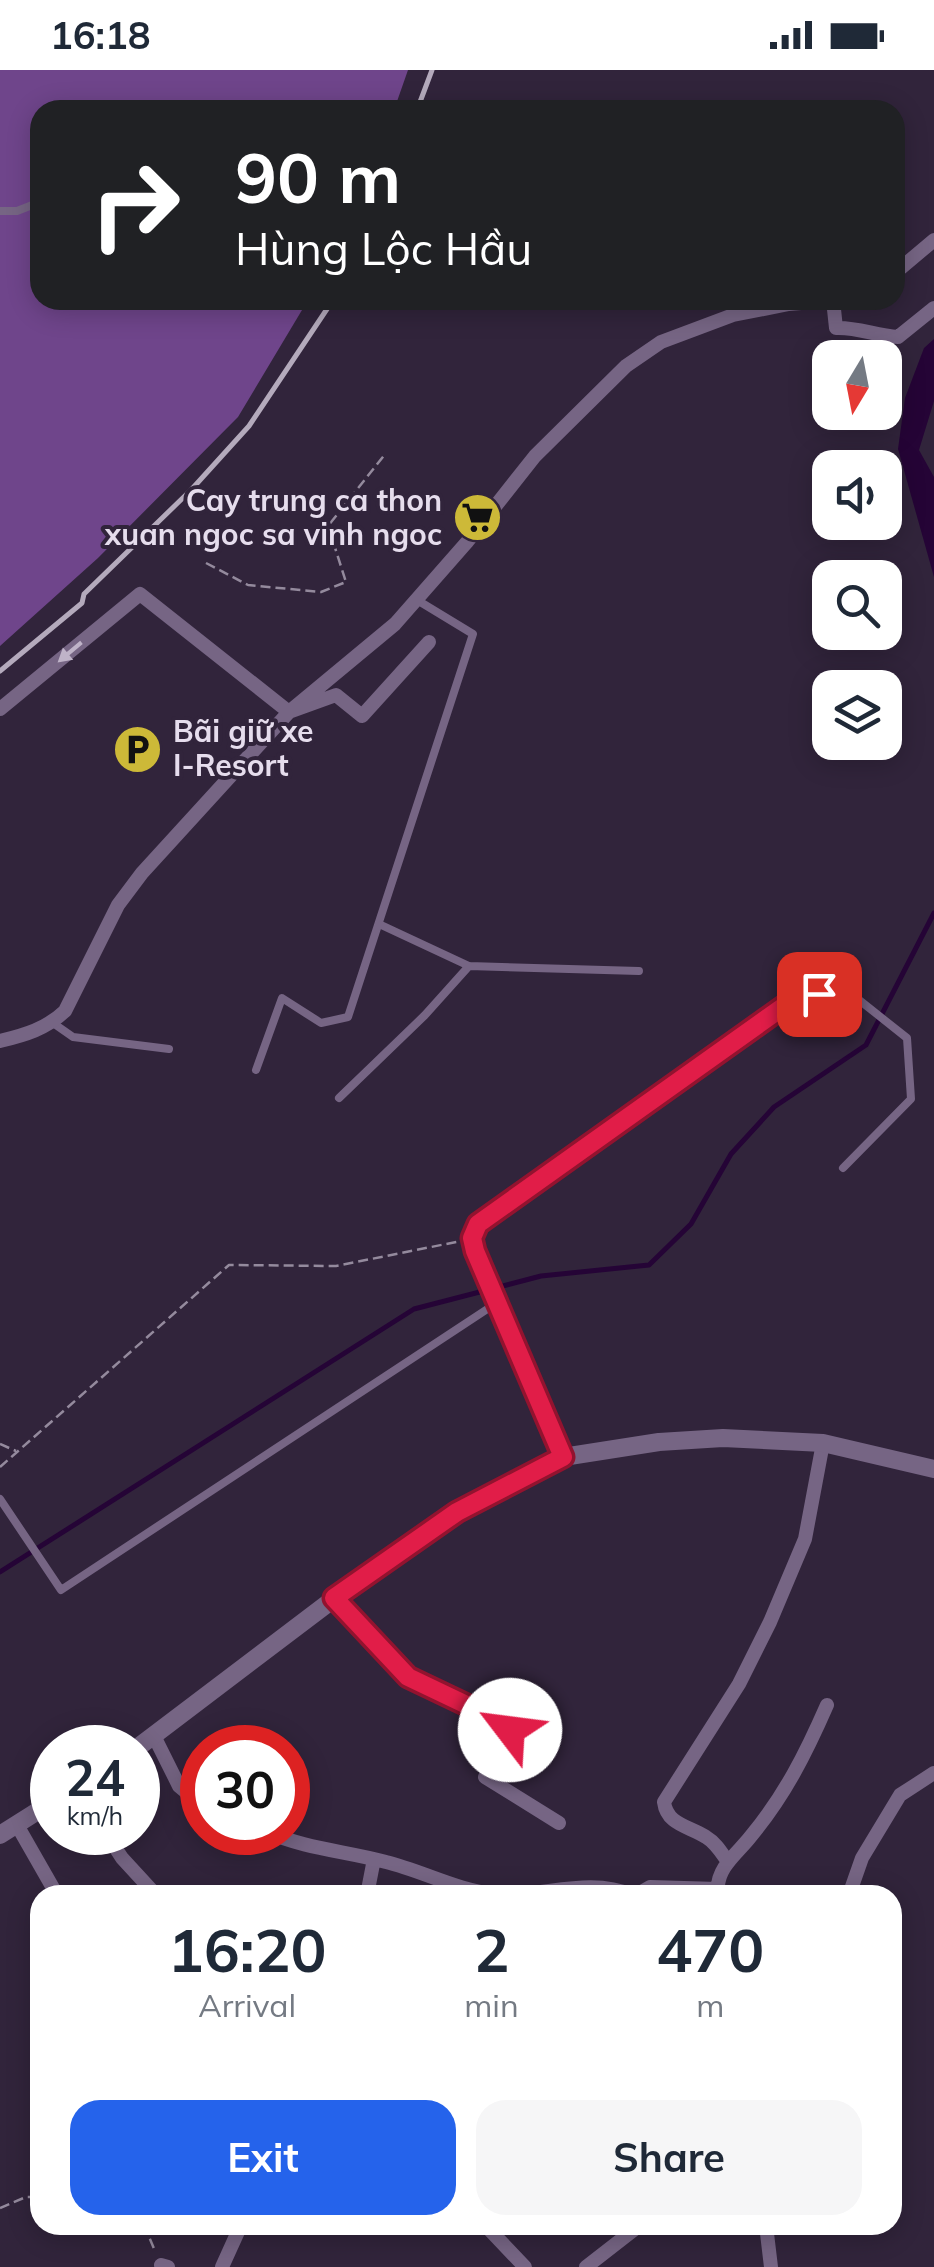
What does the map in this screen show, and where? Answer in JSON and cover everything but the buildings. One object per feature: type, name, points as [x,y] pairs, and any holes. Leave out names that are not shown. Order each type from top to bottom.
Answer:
[{"type":"street","points":[[905,265],[934,240]]},
{"type":"street","points":[[835,310],[836,328],[898,337],[934,308]]},
{"type":"street","points":[[0,1041],[53,1023],[65,1011],[118,905],[155,859],[289,712],[395,624],[535,456],[642,352],[676,335],[758,310]]},
{"type":"street","points":[[0,710],[140,594],[289,712]]},
{"type":"street","points":[[289,712],[336,695],[362,716],[429,642]]},
{"type":"street","points":[[474,1245],[563,1457]]},
{"type":"street","points":[[160,1731],[334,1598],[457,1512],[563,1457],[660,1442],[723,1438],[823,1442],[934,1469]]},
{"type":"street","points":[[728,1862],[703,1835],[674,1822],[665,1812],[664,1802],[740,1684],[770,1622],[805,1538],[823,1442]]},
{"type":"street","points":[[334,1598],[408,1677],[509,1728],[489,1764],[486,1780],[559,1823]]},
{"type":"street","points":[[719,1885],[728,1862],[796,1775],[827,1705]]},
{"type":"street","points":[[160,1748],[180,1787]]},
{"type":"street","points":[[853,1885],[862,1858],[900,1794],[934,1773]]},
{"type":"street","points":[[0,1835],[30,1816]]},
{"type":"street","points":[[17,1825],[52,1885]]},
{"type":"street","points":[[310,1847],[374,1858],[453,1885]]},
{"type":"street","points":[[120,1855],[147,1885]]},
{"type":"street","points":[[369,1885],[374,1858]]},
{"type":"street","points":[[222,2267],[236,2235]]},
{"type":"street","points":[[494,2235],[524,2267]]},
{"type":"street","points":[[586,2267],[627,2235]]},
{"type":"street","points":[[767,2235],[771,2267]]},
{"type":"lane","points":[[0,212],[30,205]]},
{"type":"lane","points":[[256,1070],[282,998],[321,1022],[348,1018],[473,634],[417,600]]},
{"type":"lane","points":[[378,924],[468,966],[639,970]]},
{"type":"lane","points":[[340,1098],[425,1016],[468,966]]},
{"type":"lane","points":[[474,1245],[478,1224],[794,999],[844,988],[907,1038],[911,1099],[842,1168]]},
{"type":"lane","points":[[53,1023],[74,1037],[169,1049]]},
{"type":"lane","points":[[0,1499],[61,1590],[498,1302]]},
{"type":"path","points":[[206,563],[248,585],[321,592],[346,582],[328,526],[386,453]]},
{"type":"path","points":[[0,1467],[229,1266],[336,1266],[474,1245]]},
{"type":"path","points":[[0,1444],[17,1452]]},
{"type":"path","points":[[0,2208],[30,2197]]},
{"type":"path","points":[[149,2235],[164,2266]]},
{"type":"shaded area","points":[[0,70],[408,70],[398,100],[30,100],[30,310],[302,310],[238,417],[98,558],[0,646]]},
{"type":"shaded area","points":[[934,339],[934,401],[919,450],[934,477],[934,577],[902,463],[902,450],[898,449],[905,398],[924,348]]},
{"type":"waterway","points":[[0,1572],[414,1309],[541,1276],[649,1265],[691,1224],[731,1154],[774,1107],[866,1045],[934,913]]},
{"type":"railway","points":[[421,100],[432,70]]},
{"type":"railway","points":[[0,671],[82,603],[84,594],[191,490],[249,426],[326,310]]},
{"type":"place","name":"Cay trung ca thon xuan ngoc sa vinh ngoc","points":[[477,518]]},
{"type":"place","name":"Bãi giữ xe I-Resort","points":[[138,749]]},
{"type":"route","points":[[510,1730],[496,1719],[408,1677],[334,1598],[457,1512],[563,1457],[472,1238],[478,1224],[794,999],[819,994]]}]
